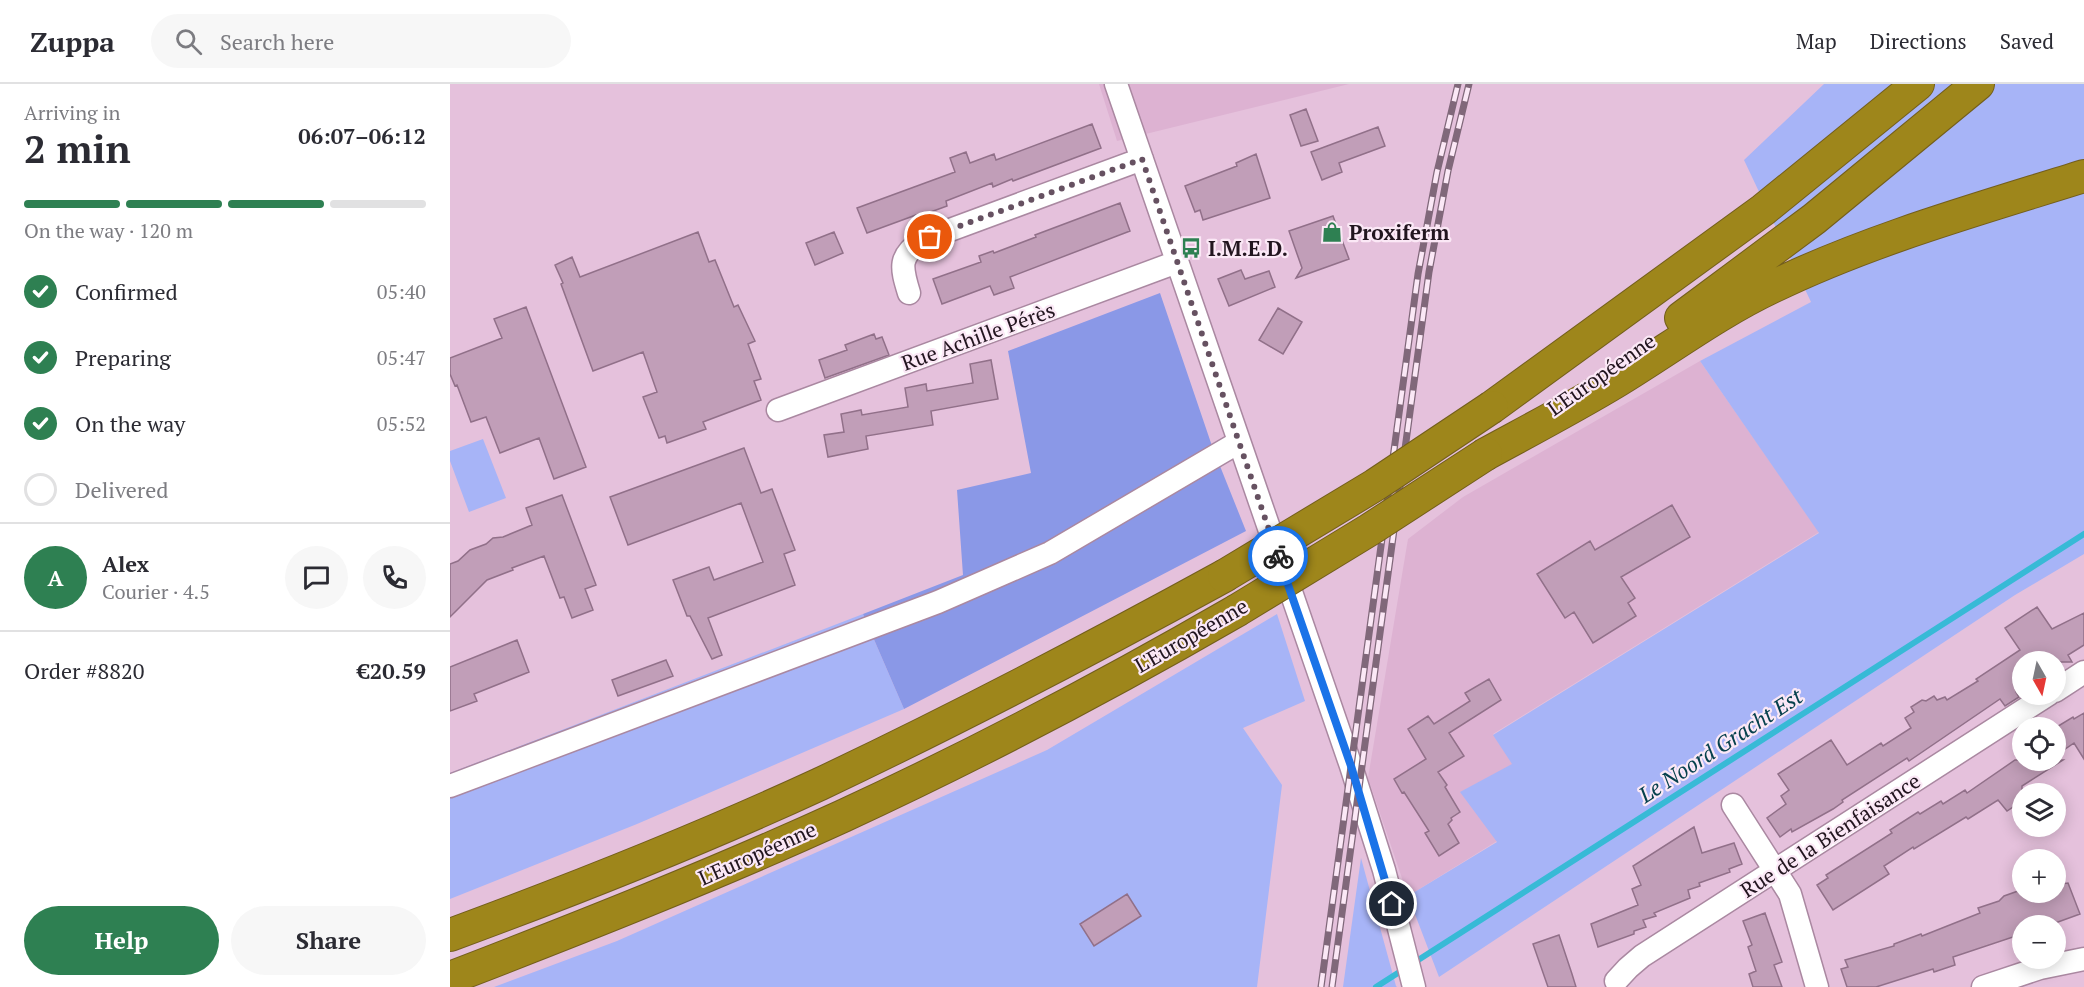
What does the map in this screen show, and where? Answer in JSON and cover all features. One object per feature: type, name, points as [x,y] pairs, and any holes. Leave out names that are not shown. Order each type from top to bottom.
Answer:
[{"type":"highway","points":[[1704,254],[1776,184],[1889,84]]},
{"type":"highway","name":"L'Européenne","points":[[450,935],[623,869],[818,784],[1023,684],[1224,576],[1366,490],[1492,407],[1704,254],[1819,166],[1918,84]]},
{"type":"highway","name":"L'Européenne","points":[[450,978],[630,908],[844,815],[1045,716],[1236,611],[1369,530],[1486,454],[1679,319],[1782,244],[1978,84]]},
{"type":"highway","points":[[1486,454],[1617,381],[1739,304],[1773,286],[1822,264],[1890,239],[2084,176]]},
{"type":"street","points":[[1116,84],[1351,766],[1384,870],[1414,987]]},
{"type":"street","points":[[909,293],[903,261],[910,249],[923,240],[1142,159]]},
{"type":"street","name":"Rue Achille Pérès","points":[[778,410],[1177,262]]},
{"type":"street","points":[[450,786],[927,606],[1010,572],[1073,541],[1239,442]]},
{"type":"street","points":[[2066,684],[2084,672]]},
{"type":"street","name":"Rue de la Bienfaisance","points":[[1616,981],[1642,956],[2032,705]]},
{"type":"street","points":[[1733,805],[1793,902],[1817,987]]},
{"type":"street","points":[[1983,987],[2040,968],[2084,959]]},
{"type":"shaded area","points":[[1099,84],[1349,84],[1117,141]]},
{"type":"shaded area","points":[[1824,84],[2084,84],[2084,554],[2015,595],[1439,977],[1408,896],[1497,842],[1460,792],[1512,764],[1493,735],[1819,533],[1700,361],[1811,302],[1744,160]]},
{"type":"shaded area","points":[[1160,293],[1212,446],[1246,531],[904,709],[863,614],[963,575],[957,490],[1031,473],[1008,351]]},
{"type":"shaded area","points":[[1700,361],[1819,532],[1493,734],[1513,764],[1497,841],[1408,896],[1368,778],[1408,539],[1463,497]]},
{"type":"shaded area","points":[[483,439],[506,498],[469,512],[450,461],[450,451]]},
{"type":"shaded area","points":[[863,614],[904,709],[637,824],[450,899],[450,773]]},
{"type":"shaded area","points":[[1277,614],[1305,701],[1243,728],[1282,785],[1257,987],[494,987],[617,941],[1047,750]]},
{"type":"shaded area","points":[[1361,858],[1396,986],[1397,987],[1343,987]]},
{"type":"building","points":[[1306,109],[1318,141],[1301,146],[1290,115]]},
{"type":"building","points":[[1092,124],[1101,148],[1013,181],[1012,179],[993,187],[992,183],[946,201],[947,206],[867,233],[857,208],[955,172],[950,158],[966,152],[970,163],[994,154],[996,160]]},
{"type":"building","points":[[1378,127],[1385,146],[1339,163],[1342,172],[1322,180],[1311,152]]},
{"type":"building","points":[[1256,154],[1270,198],[1203,220],[1200,210],[1195,212],[1185,186],[1237,166],[1236,163]]},
{"type":"building","points":[[1120,203],[1130,231],[1010,277],[1014,288],[994,295],[990,286],[942,304],[933,279],[981,262],[979,256],[993,251],[994,253]]},
{"type":"building","points":[[1333,216],[1349,259],[1296,278],[1302,268],[1289,231]]},
{"type":"building","points":[[698,232],[709,262],[715,260],[734,307],[738,305],[755,341],[748,344],[761,379],[754,381],[761,400],[703,422],[706,429],[667,443],[665,436],[659,438],[643,397],[657,392],[643,352],[593,371],[555,265],[572,257],[580,277]]},
{"type":"building","points":[[834,232],[843,253],[815,265],[806,243]]},
{"type":"building","points":[[1241,270],[1245,279],[1269,271],[1275,287],[1229,306],[1218,279]]},
{"type":"building","points":[[526,307],[586,467],[554,479],[539,438],[500,453],[486,417],[471,422],[457,385],[455,386],[450,374],[450,358],[502,338],[494,319]]},
{"type":"building","points":[[1278,308],[1302,322],[1283,354],[1259,340]]},
{"type":"building","points":[[874,334],[876,339],[882,337],[889,355],[825,378],[819,360],[847,350],[845,345]]},
{"type":"building","points":[[991,360],[998,399],[931,411],[933,425],[866,436],[868,449],[828,457],[824,435],[844,432],[841,414],[861,410],[862,415],[908,407],[905,388],[926,384],[927,391],[973,383],[970,364]]},
{"type":"building","points":[[744,448],[761,493],[772,489],[795,550],[784,554],[795,585],[708,618],[722,655],[712,659],[690,616],[687,616],[673,580],[709,567],[714,580],[763,562],[741,503],[628,545],[610,497]]},
{"type":"building","points":[[562,495],[596,585],[585,589],[593,610],[572,618],[564,597],[560,598],[544,556],[487,580],[450,617],[450,564],[493,538],[503,537],[532,525],[526,508]]},
{"type":"building","points":[[1672,505],[1690,537],[1621,577],[1635,598],[1628,603],[1636,616],[1593,643],[1574,612],[1565,618],[1537,574],[1590,541],[1595,550]]},
{"type":"building","points":[[2037,607],[2052,629],[2084,613],[2084,645],[2068,655],[2072,662],[2066,662],[2066,651],[2018,651],[2020,650],[2005,628]]},
{"type":"building","points":[[517,640],[529,672],[474,694],[477,701],[450,711],[450,667]]},
{"type":"building","points":[[2012,655],[2012,702],[2005,706],[2000,699],[1909,761],[1907,758],[1842,800],[1843,802],[1833,809],[1792,832],[1791,829],[1780,837],[1767,818],[1786,804],[1781,796],[1789,790],[1778,774],[1831,740],[1847,765],[1881,743],[1883,746],[1911,728],[1905,718],[1914,712],[1911,707],[1934,696],[1937,700],[1945,697],[1947,700],[1978,681],[1976,679]]},
{"type":"building","points":[[666,660],[673,676],[618,696],[612,680]]},
{"type":"building","points":[[1489,679],[1501,700],[1449,733],[1464,756],[1438,772],[1460,812],[1451,818],[1448,824],[1459,843],[1439,856],[1425,833],[1429,831],[1394,779],[1426,759],[1408,729],[1428,716],[1434,724],[1470,701],[1465,693]]},
{"type":"building","points":[[2084,713],[2084,759],[2074,743],[2066,748],[2066,721],[2073,717],[2074,719]]},
{"type":"building","points":[[2012,762],[2012,771],[2046,771],[2027,783],[2012,783],[2012,808],[2007,811],[1998,800],[1914,849],[1913,847],[1884,866],[1889,874],[1833,910],[1817,885],[1828,878],[1826,875],[1892,833],[1890,830],[1918,812],[1920,814],[1941,801],[1943,804],[1965,790],[1967,793]]},
{"type":"building","points":[[1694,827],[1702,853],[1734,843],[1742,864],[1729,869],[1730,872],[1699,883],[1700,886],[1688,890],[1690,898],[1654,913],[1656,916],[1643,920],[1646,927],[1634,931],[1634,934],[1598,947],[1591,924],[1638,905],[1632,889],[1641,885],[1633,866]]},
{"type":"building","points":[[2066,883],[2068,883],[2080,914],[2066,919],[2066,915],[2012,915],[2012,937],[1953,957],[1955,965],[1934,972],[1933,969],[1876,987],[1847,987],[1841,969],[1848,967],[1845,960],[1894,946],[1894,944],[1921,934],[1922,936],[1980,913],[1978,908],[1999,901],[2012,893],[2012,903],[2066,903]]},
{"type":"building","points":[[1127,894],[1141,916],[1094,946],[1080,924]]},
{"type":"building","points":[[1765,913],[1782,962],[1774,965],[1782,987],[1753,987],[1749,974],[1756,971],[1748,947],[1752,945],[1743,921]]},
{"type":"building","points":[[1559,935],[1576,987],[1548,987],[1533,944]]},
{"type":"waterway","name":"Le Noord Gracht Est","points":[[1376,987],[2084,534]]},
{"type":"railway","points":[[1321,987],[1418,274],[1437,172],[1458,84]]},
{"type":"railway","points":[[1332,987],[1429,272],[1448,171],[1469,84]]},
{"type":"way so far","points":[[930,237],[1142,159],[1278,556]]},
{"type":"place","name":"Proxiferm","points":[[1332,232]]},
{"type":"place","name":"I.M.E.D.","points":[[1191,248]]},
{"type":"route","points":[[1278,556],[1351,766],[1384,870],[1392,904]]}]
